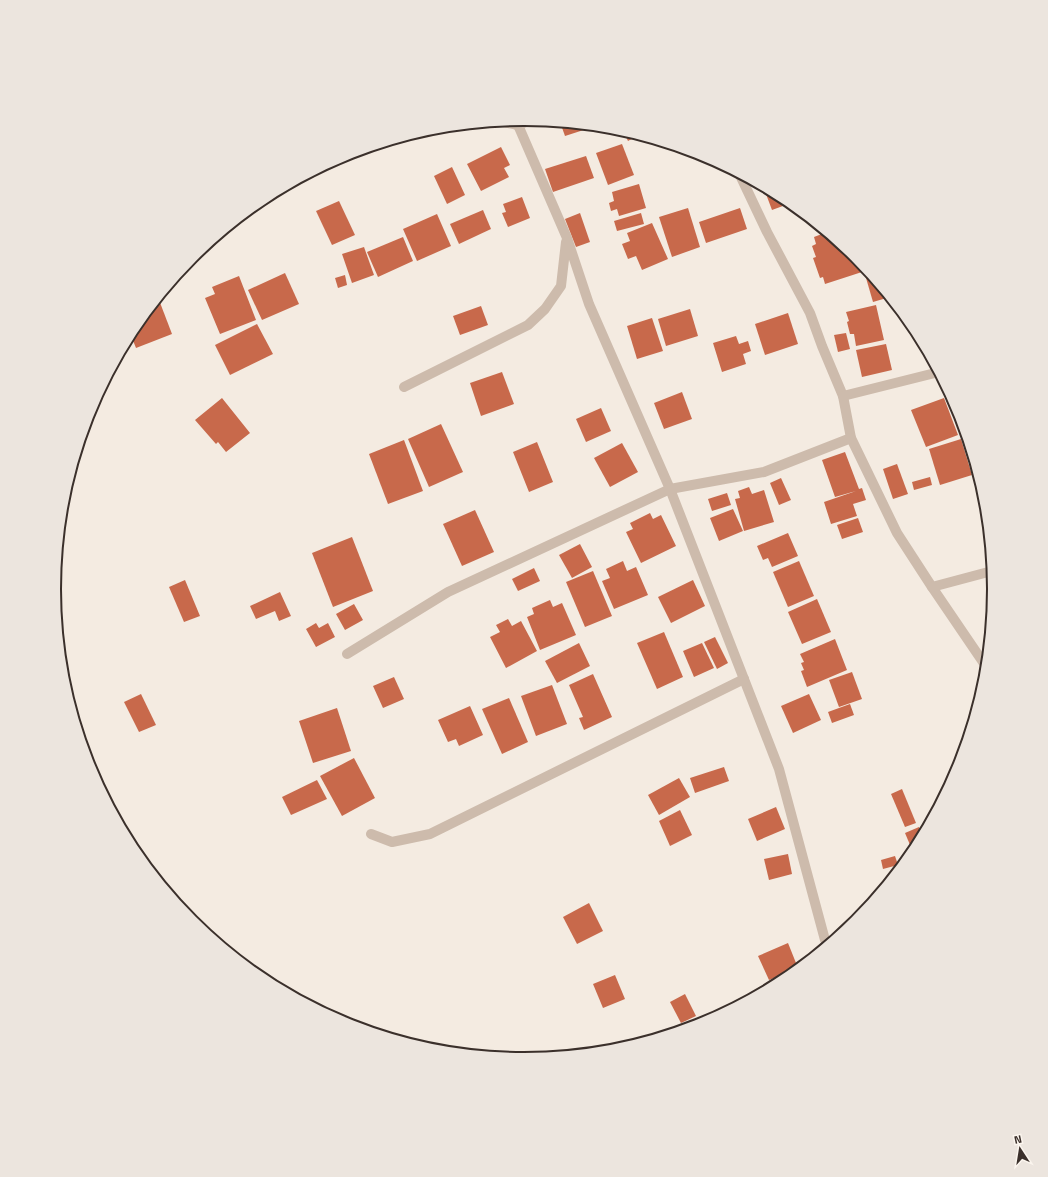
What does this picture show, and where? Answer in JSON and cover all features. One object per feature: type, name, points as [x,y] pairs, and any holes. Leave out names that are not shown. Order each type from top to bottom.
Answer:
[{"type":"street","points":[[518,126],[567,238],[589,304],[670,489],[779,769],[825,940]]},
{"type":"street","points":[[741,180],[810,313],[843,396],[851,438],[897,533],[981,659]]},
{"type":"street","points":[[404,387],[528,325],[545,309],[561,286],[567,238]]},
{"type":"street","points":[[843,396],[933,373]]},
{"type":"street","points":[[347,654],[448,592],[670,489],[764,472],[851,438]]},
{"type":"street","points":[[932,587],[986,572]]},
{"type":"street","points":[[371,834],[392,842],[430,834],[744,679]]},
{"type":"building","points":[[562,127],[586,129],[565,136]]},
{"type":"building","points":[[626,137],[633,138],[628,141]]},
{"type":"building","points":[[622,144],[634,175],[608,185],[596,153]]},
{"type":"building","points":[[501,147],[510,165],[504,168],[509,177],[481,191],[467,164]]},
{"type":"building","points":[[586,156],[594,178],[553,192],[545,169]]},
{"type":"building","points":[[452,167],[465,195],[447,204],[434,176]]},
{"type":"building","points":[[639,184],[646,208],[619,216],[617,209],[611,211],[609,203],[614,201],[612,192]]},
{"type":"building","points":[[766,195],[784,206],[772,210]]},
{"type":"building","points":[[522,197],[530,218],[508,227],[502,213],[506,212],[503,204]]},
{"type":"building","points":[[339,201],[355,235],[332,245],[316,211]]},
{"type":"building","points":[[688,208],[700,247],[672,257],[659,217]]},
{"type":"building","points":[[740,208],[747,229],[706,243],[699,222]]},
{"type":"building","points":[[483,210],[491,229],[459,244],[450,224]]},
{"type":"building","points":[[580,213],[590,242],[576,247],[565,219]]},
{"type":"building","points":[[641,213],[644,224],[617,231],[614,221]]},
{"type":"building","points":[[437,214],[451,246],[417,261],[403,229]]},
{"type":"building","points":[[652,223],[668,259],[642,270],[636,256],[628,259],[622,244],[630,241],[627,233]]},
{"type":"building","points":[[822,234],[862,272],[825,284],[823,277],[820,278],[813,258],[816,257],[812,246],[816,244],[814,237]]},
{"type":"building","points":[[403,237],[413,261],[378,277],[367,252]]},
{"type":"building","points":[[364,247],[374,275],[352,283],[342,254]]},
{"type":"building","points":[[285,273],[299,304],[262,320],[248,290]]},
{"type":"building","points":[[345,275],[347,285],[338,288],[335,278]]},
{"type":"building","points":[[239,276],[256,320],[220,334],[205,298],[215,294],[212,287]]},
{"type":"building","points":[[866,276],[884,299],[873,302]]},
{"type":"building","points":[[160,303],[172,334],[136,348],[133,341]]},
{"type":"building","points":[[876,305],[884,340],[856,346],[854,334],[850,334],[847,322],[849,321],[846,312]]},
{"type":"building","points":[[481,306],[488,325],[460,335],[453,316]]},
{"type":"building","points":[[690,309],[698,336],[666,346],[658,319]]},
{"type":"building","points":[[788,313],[798,344],[765,355],[755,324]]},
{"type":"building","points":[[652,318],[663,351],[637,359],[627,326]]},
{"type":"building","points":[[257,324],[273,354],[230,375],[215,345]]},
{"type":"building","points":[[846,333],[850,349],[838,352],[834,335]]},
{"type":"building","points":[[736,336],[739,344],[748,341],[751,351],[743,354],[746,364],[722,372],[713,343]]},
{"type":"building","points":[[886,344],[892,370],[862,377],[856,350]]},
{"type":"building","points":[[502,372],[514,404],[481,416],[470,383]]},
{"type":"building","points":[[682,392],[692,419],[664,429],[654,403]]},
{"type":"building","points":[[222,398],[250,433],[226,452],[218,442],[216,444],[195,420]]},
{"type":"building","points":[[944,398],[958,435],[926,447],[911,410]]},
{"type":"building","points":[[601,408],[611,431],[586,442],[576,419]]},
{"type":"building","points":[[441,424],[463,472],[429,487],[408,439]]},
{"type":"building","points":[[961,439],[972,475],[940,485],[929,449]]},
{"type":"building","points":[[404,440],[423,491],[388,504],[369,454]]},
{"type":"building","points":[[537,442],[553,482],[529,492],[513,452]]},
{"type":"building","points":[[622,443],[638,472],[610,487],[594,458]]},
{"type":"building","points":[[845,452],[859,489],[862,488],[866,500],[853,504],[857,516],[831,524],[824,502],[856,491],[835,497],[822,460]]},
{"type":"building","points":[[897,464],[908,494],[893,499],[883,469]]},
{"type":"building","points":[[930,477],[932,485],[914,490],[912,482]]},
{"type":"building","points":[[781,478],[791,500],[779,505],[770,483]]},
{"type":"building","points":[[749,487],[752,494],[764,490],[774,522],[744,531],[735,499],[740,498],[738,491]]},
{"type":"building","points":[[727,493],[731,505],[712,511],[708,499]]},
{"type":"building","points":[[733,509],[743,531],[719,541],[710,518]]},
{"type":"building","points":[[475,510],[494,552],[462,566],[443,524]]},
{"type":"building","points":[[650,513],[653,519],[661,515],[676,546],[641,563],[626,532],[633,529],[630,523]]},
{"type":"building","points":[[858,518],[863,532],[842,539],[837,525]]},
{"type":"building","points":[[788,533],[798,556],[772,567],[768,558],[763,560],[757,546]]},
{"type":"building","points":[[352,537],[373,591],[333,607],[312,553]]},
{"type":"building","points":[[580,544],[592,567],[572,578],[559,555]]},
{"type":"building","points":[[623,561],[627,571],[636,567],[648,595],[614,609],[602,581],[610,578],[606,569]]},
{"type":"building","points":[[799,561],[814,596],[788,607],[773,572]]},
{"type":"building","points":[[534,568],[540,581],[518,591],[512,579]]},
{"type":"building","points":[[593,571],[612,616],[585,627],[566,582]]},
{"type":"building","points":[[185,580],[200,616],[184,622],[169,587]]},
{"type":"building","points":[[693,580],[705,606],[671,623],[658,597]]},
{"type":"building","points":[[280,592],[291,616],[279,621],[275,611],[256,619],[250,606]]},
{"type":"building","points":[[817,599],[831,632],[802,644],[788,612]]},
{"type":"building","points":[[550,600],[553,607],[562,603],[576,635],[540,650],[527,617],[534,614],[532,608]]},
{"type":"building","points":[[354,604],[363,620],[345,630],[336,614]]},
{"type":"building","points":[[508,619],[512,626],[521,621],[537,651],[506,668],[490,637],[500,632],[496,625]]},
{"type":"building","points":[[316,623],[319,628],[328,623],[335,637],[316,647],[306,629]]},
{"type":"building","points":[[664,632],[683,677],[657,689],[637,643]]},
{"type":"building","points":[[715,637],[728,663],[717,669],[704,642]]},
{"type":"building","points":[[835,639],[847,670],[807,687],[801,671],[804,670],[801,663],[804,662],[800,654]]},
{"type":"building","points":[[579,643],[590,666],[557,683],[545,661]]},
{"type":"building","points":[[702,643],[714,668],[694,677],[683,651]]},
{"type":"building","points":[[852,672],[862,699],[839,707],[829,680]]},
{"type":"building","points":[[593,674],[612,717],[584,730],[579,718],[583,717],[569,685]]},
{"type":"building","points":[[394,677],[404,699],[383,708],[373,686]]},
{"type":"building","points":[[552,685],[567,724],[536,736],[521,696]]},
{"type":"building","points":[[141,694],[156,725],[139,732],[124,702]]},
{"type":"building","points":[[809,694],[821,720],[793,733],[781,706]]},
{"type":"building","points":[[509,698],[528,742],[502,754],[482,709]]},
{"type":"building","points":[[850,704],[854,715],[832,723],[828,712]]},
{"type":"building","points":[[470,706],[483,735],[459,746],[456,739],[448,742],[438,720]]},
{"type":"building","points":[[337,708],[351,751],[313,763],[299,721]]},
{"type":"building","points":[[354,758],[375,798],[342,816],[320,776]]},
{"type":"building","points":[[724,767],[729,781],[695,793],[690,778]]},
{"type":"building","points":[[679,778],[690,797],[659,815],[648,795]]},
{"type":"building","points":[[317,780],[327,799],[291,815],[282,797]]},
{"type":"building","points":[[902,789],[916,823],[905,827],[891,794]]},
{"type":"building","points":[[776,807],[785,829],[757,841],[748,819]]},
{"type":"building","points":[[680,810],[692,835],[670,846],[659,821]]},
{"type":"building","points":[[919,827],[920,829],[910,845],[905,833]]},
{"type":"building","points":[[788,854],[792,874],[769,880],[764,859]]},
{"type":"building","points":[[895,856],[897,862],[894,866],[883,869],[881,860]]},
{"type":"building","points":[[589,903],[603,931],[577,944],[563,917]]},
{"type":"building","points":[[788,943],[796,963],[769,980],[758,956]]},
{"type":"building","points":[[615,975],[625,999],[603,1008],[593,984]]},
{"type":"building","points":[[685,994],[696,1016],[681,1023],[670,1002]]}]
